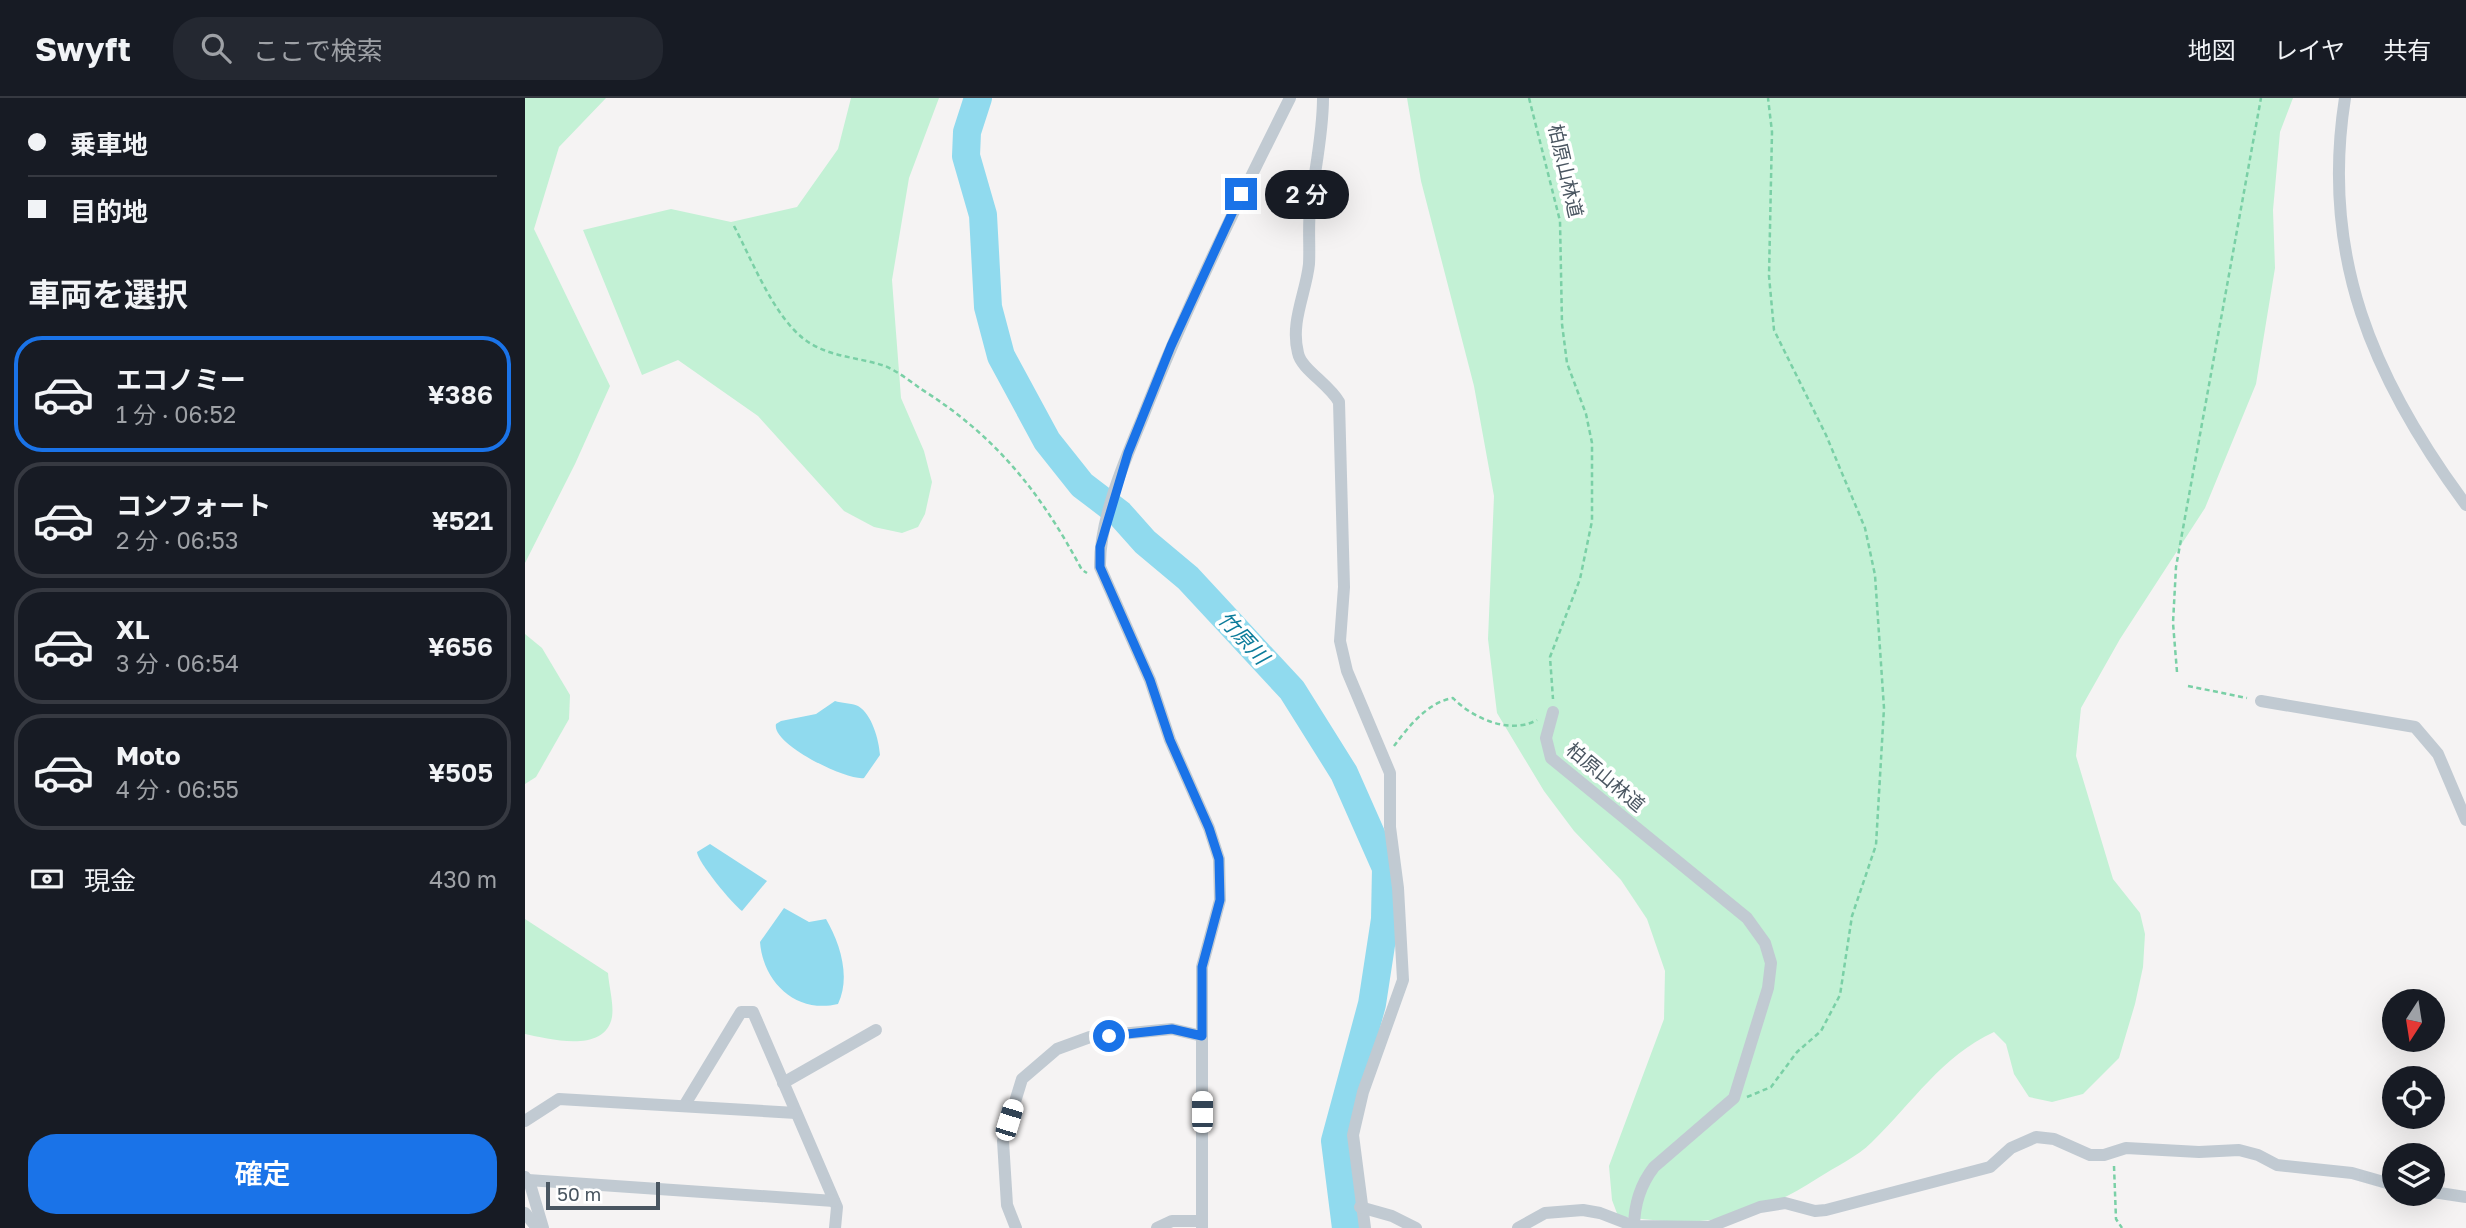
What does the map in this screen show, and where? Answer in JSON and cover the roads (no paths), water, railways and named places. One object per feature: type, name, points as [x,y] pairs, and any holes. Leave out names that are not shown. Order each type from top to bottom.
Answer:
[{"type":"street","points":[[1157,1228],[1172,1221],[1201,1224],[1202,967],[1220,900],[1219,859],[1209,828],[1170,740],[1150,680],[1100,567],[1100,547],[1128,453],[1195,289],[1290,98]]},
{"type":"street","points":[[1323,98],[1323,130],[1310,211],[1308,266],[1297,305],[1298,354],[1307,369],[1330,387],[1339,402],[1344,587],[1340,640],[1347,671],[1390,773],[1390,827],[1398,888],[1402,981],[1363,1091],[1353,1135],[1360,1207],[1365,1228]]},
{"type":"street","points":[[2345,98],[2337,180],[2340,226],[2353,290],[2371,342],[2402,409],[2434,461],[2466,505]]},
{"type":"street","points":[[2261,701],[2415,727],[2438,754],[2466,820]]},
{"type":"street","name":"柏原山林道","points":[[1553,712],[1546,738],[1551,758],[1747,918],[1765,943],[1770,963],[1769,988],[1734,1098],[1654,1167],[1644,1180],[1637,1198],[1634,1227]]},
{"type":"street","points":[[684,1106],[741,1012],[753,1012],[834,1200],[835,1228]]},
{"type":"street","points":[[1016,1228],[1007,1205],[1003,1140],[1021,1079],[1057,1049],[1090,1037],[1172,1029],[1202,1036]]},
{"type":"street","points":[[783,1083],[876,1030]]},
{"type":"street","points":[[525,1121],[559,1099],[796,1113]]},
{"type":"street","points":[[1518,1228],[1545,1213],[1583,1210],[1600,1213],[1634,1227],[1709,1227],[1760,1207],[1786,1203],[1815,1211],[1826,1210],[1990,1167],[2011,1148],[2036,1136],[2054,1139],[2090,1155],[2126,1148],[2199,1152],[2239,1150],[2258,1155],[2277,1165],[2352,1173],[2382,1182]]},
{"type":"street","points":[[540,1228],[526,1179],[834,1200]]},
{"type":"street","points":[[2445,1194],[2466,1197]]},
{"type":"street","points":[[1360,1207],[1392,1216],[1416,1228]]},
{"type":"street","points":[[525,1213],[540,1228]]},
{"type":"water","points":[[835,701],[858,706],[874,728],[880,755],[864,778],[842,774],[812,760],[797,751],[778,732],[776,724],[781,721],[816,714]]},
{"type":"water","points":[[710,844],[767,881],[742,911],[716,883],[699,857],[697,852]]},
{"type":"water","points":[[784,908],[809,922],[826,919],[836,939],[844,972],[838,1004],[823,1006],[796,999],[784,992],[768,970],[762,957],[760,942]]},
{"type":"waterway","name":"竹原川","points":[[978,98],[967,132],[966,156],[983,215],[988,307],[1001,356],[1047,441],[1082,485],[1120,514],[1145,542],[1188,578],[1292,690],[1344,773],[1386,868],[1385,919],[1372,1004],[1335,1141],[1346,1228]]}]
